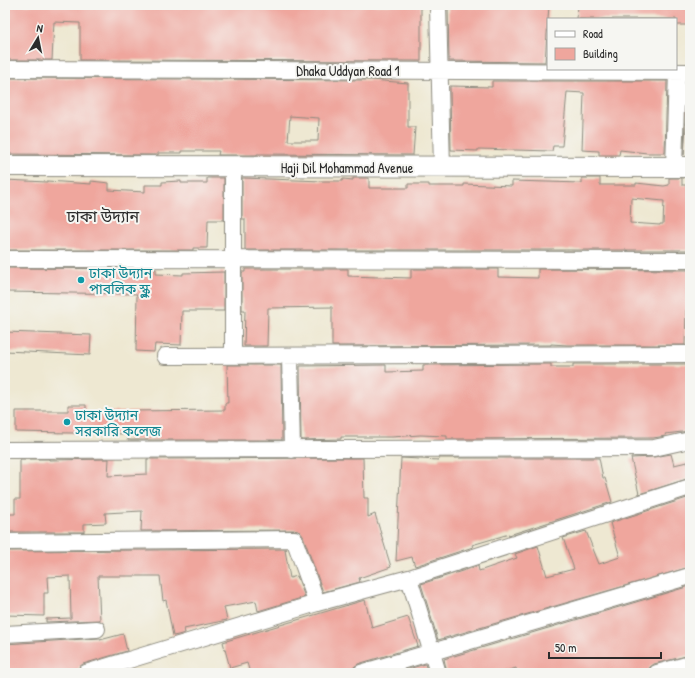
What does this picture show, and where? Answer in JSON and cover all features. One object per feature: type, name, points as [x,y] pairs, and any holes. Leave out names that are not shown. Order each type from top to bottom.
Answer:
[{"type":"street","points":[[438,5],[442,168]]},
{"type":"street","name":"Dhaka Uddyan Road 1","points":[[5,69],[683,72]]},
{"type":"street","points":[[682,167],[683,72]]},
{"type":"street","name":"Haji Dil Mohammad Avenue","points":[[5,166],[442,168],[682,167]]},
{"type":"street","points":[[233,166],[233,356]]},
{"type":"street","points":[[5,260],[690,260]]},
{"type":"street","points":[[165,356],[690,354]]},
{"type":"street","points":[[290,356],[292,450]]},
{"type":"street","points":[[5,450],[654,448],[690,440]]},
{"type":"street","points":[[86,673],[317,603],[409,578],[690,487]]},
{"type":"street","points":[[5,542],[294,539],[317,603]]},
{"type":"street","points":[[361,673],[690,576]]},
{"type":"street","points":[[409,578],[438,673]]},
{"type":"street","points":[[5,634],[97,629]]},
{"type":"street","points":[[657,673],[690,664]]},
{"type":"building","points":[[5,5],[421,5],[421,61],[80,60],[80,23],[54,22],[52,60],[5,60]]},
{"type":"building","points":[[448,5],[549,5],[545,62],[449,61]]},
{"type":"building","points":[[578,5],[689,5],[690,25],[677,25],[677,18],[577,18]]},
{"type":"building","points":[[5,78],[372,80],[408,83],[408,127],[415,127],[413,155],[218,155],[219,151],[182,151],[182,153],[158,153],[158,155],[5,154]],"holes":[[[290,116],[319,118],[318,141],[288,141]]]},
{"type":"building","points":[[492,81],[667,81],[665,153],[620,150],[619,155],[599,155],[599,151],[582,150],[584,93],[567,92],[562,146],[553,146],[552,151],[478,149],[478,151],[451,150],[450,86],[492,87]]},
{"type":"building","points":[[686,81],[690,81],[690,114],[687,113],[684,155]]},
{"type":"building","points":[[207,178],[224,178],[224,220],[208,220],[207,248],[193,248],[193,250],[5,250],[5,180],[91,184],[91,181],[109,183],[109,190],[145,192],[145,185],[162,185],[162,182],[181,181],[181,183],[207,183]]},
{"type":"building","points":[[242,178],[342,181],[343,179],[353,180],[353,178],[369,178],[369,188],[408,188],[408,184],[429,184],[429,186],[464,186],[464,184],[512,186],[512,181],[582,183],[582,178],[600,178],[600,185],[636,185],[636,183],[664,186],[669,185],[669,178],[682,178],[682,185],[690,185],[690,250],[245,250],[245,219],[242,219]],"holes":[[[631,198],[664,201],[663,224],[630,223]]]},
{"type":"building","points":[[6,268],[156,269],[156,274],[183,275],[183,273],[224,272],[224,311],[182,311],[181,345],[155,344],[154,352],[136,351],[137,294],[6,292]]},
{"type":"building","points":[[245,269],[348,269],[348,276],[411,278],[411,269],[498,269],[498,277],[538,278],[538,269],[690,270],[690,310],[686,310],[685,345],[551,344],[332,346],[332,307],[268,308],[267,346],[244,346],[245,310],[242,310],[242,272],[245,272]]},
{"type":"building","points":[[5,332],[91,335],[90,355],[5,351]]},
{"type":"building","points":[[551,364],[551,367],[573,367],[573,364],[690,364],[690,431],[665,434],[666,436],[653,438],[447,439],[447,436],[420,435],[392,437],[341,437],[341,439],[301,440],[300,366],[386,365],[386,372],[423,371],[423,365]]},
{"type":"building","points":[[227,365],[281,365],[282,440],[128,440],[128,434],[16,432],[16,411],[68,411],[68,405],[86,405],[86,412],[225,410],[225,403],[228,403]]},
{"type":"building","points":[[671,454],[674,465],[687,462],[690,478],[639,494],[631,458],[654,457]]},
{"type":"building","points":[[363,458],[364,498],[368,498],[368,517],[375,514],[391,567],[359,578],[360,582],[323,592],[303,536],[300,532],[294,530],[141,531],[142,511],[105,513],[106,523],[84,524],[84,532],[5,532],[5,514],[15,514],[15,499],[20,499],[20,459],[109,459],[108,476],[147,474],[147,459]]},
{"type":"building","points":[[401,458],[439,460],[439,458],[599,458],[603,478],[605,478],[612,502],[509,535],[472,545],[473,547],[415,566],[412,557],[396,561]]},
{"type":"building","points":[[690,497],[690,567],[438,640],[421,584],[478,566],[479,571],[517,558],[515,554],[538,546],[547,576],[574,569],[563,538],[586,531],[599,564],[620,557],[610,523]]},
{"type":"building","points":[[287,549],[285,550],[290,578],[297,576],[305,597],[258,611],[256,601],[224,607],[227,620],[184,629],[185,633],[178,635],[173,636],[166,600],[163,601],[160,576],[98,576],[100,620],[46,622],[46,619],[71,618],[70,576],[47,577],[48,593],[44,593],[44,616],[5,615],[5,551]]},
{"type":"building","points":[[690,586],[690,655],[654,664],[650,667],[648,673],[517,673],[516,668],[500,673],[447,673],[444,659]]},
{"type":"building","points":[[365,600],[372,628],[408,617],[418,646],[358,664],[354,667],[352,673],[250,673],[247,663],[230,668],[223,642]]},
{"type":"building","points":[[123,634],[127,651],[83,664],[79,667],[77,673],[5,673],[5,644],[100,638],[100,640]]},
{"type":"building","points":[[425,664],[428,673],[395,673]]},
{"type":"place","name":"ঢাকা উদ্যান পাবলিক স্কুল","points":[[81,280]]},
{"type":"place","name":"ঢাকা উদ্যান সরকারি কলেজ","points":[[67,422]]},
{"type":"district","name":"ঢাকা উদ্যান","points":[[103,216]]}]
